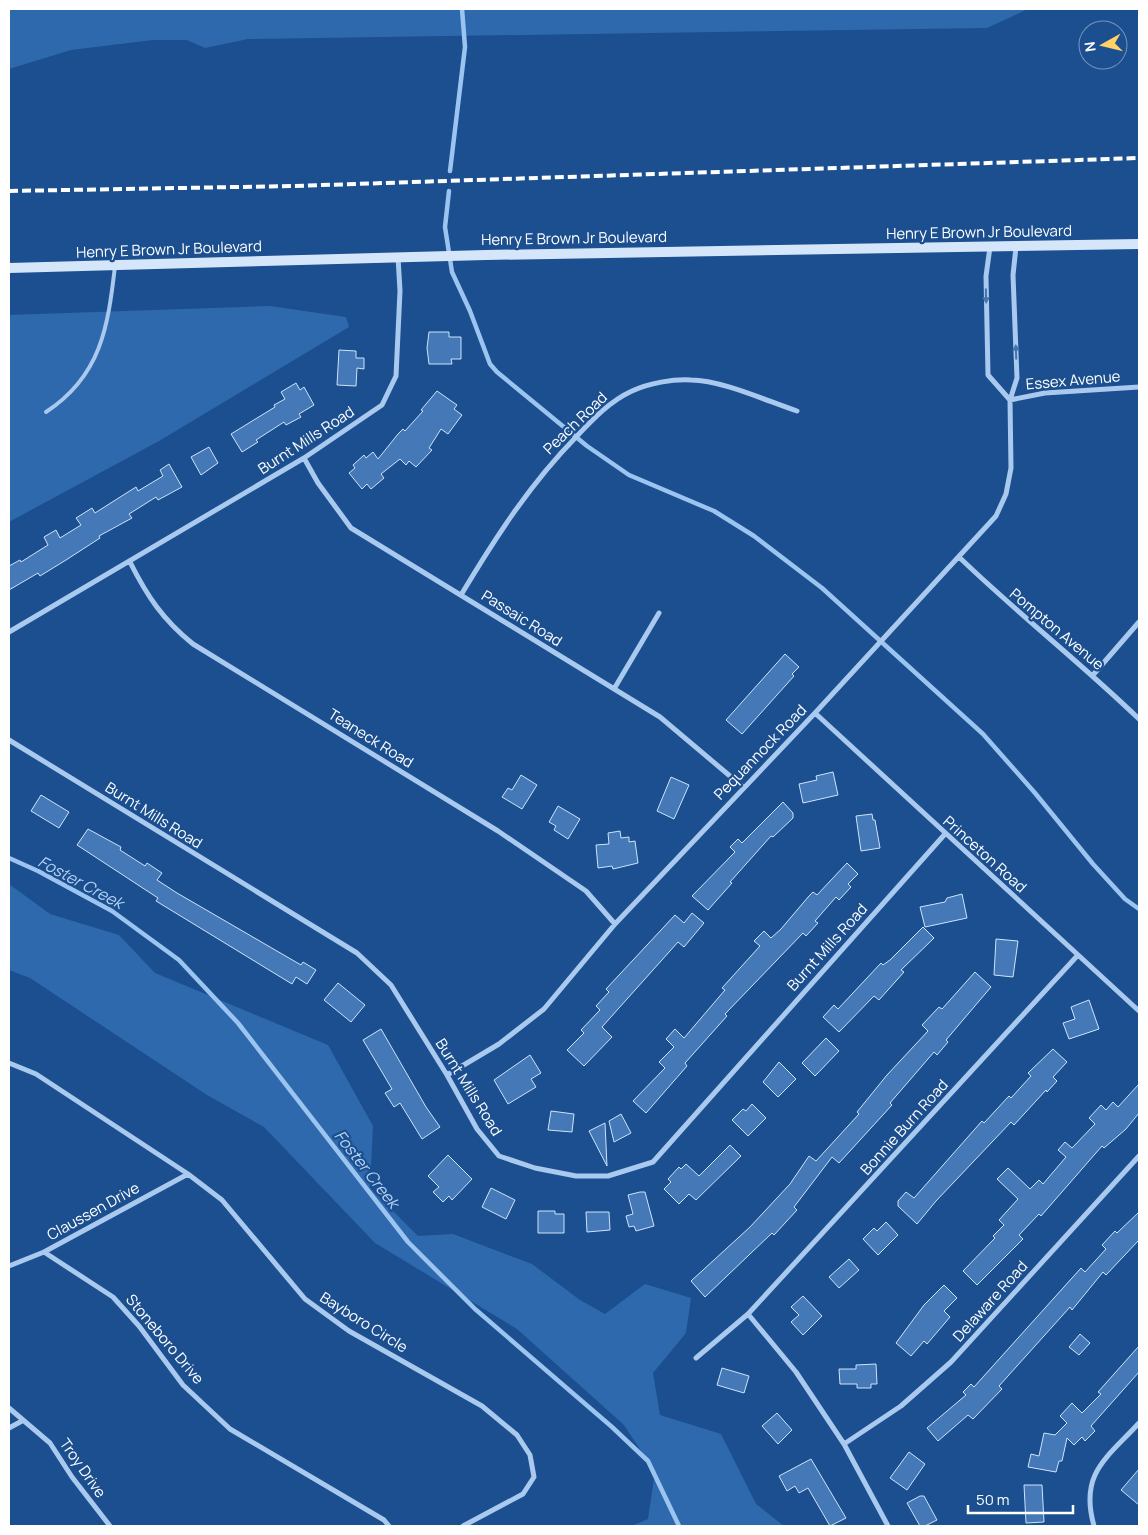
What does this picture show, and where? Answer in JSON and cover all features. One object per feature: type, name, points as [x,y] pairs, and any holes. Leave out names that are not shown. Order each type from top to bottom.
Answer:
[{"type":"main road","name":"Henry E Brown Jr Boulevard","points":[[9,268],[398,257],[1139,244]]},
{"type":"street","points":[[990,247],[986,276],[988,375],[1010,400]]},
{"type":"street","name":"Pequannock Road","points":[[447,1075],[499,1044],[544,1009],[615,924],[743,787],[815,714],[996,516],[1006,494],[1011,468],[1010,400],[1017,378],[1013,275],[1016,247]]},
{"type":"street","name":"Burnt Mills Road","points":[[9,632],[304,458],[382,405],[396,376],[400,291],[398,257]]},
{"type":"street","name":"Peach Road","points":[[461,595],[501,529],[554,460],[611,403],[633,390],[668,381],[693,380],[722,386],[796,411]]},
{"type":"street","name":"Essex Avenue","points":[[1010,400],[1045,393],[1139,387]]},
{"type":"street","name":"Passaic Road","points":[[304,458],[318,483],[351,528],[660,717],[743,787]]},
{"type":"street","name":"Pompton Avenue","points":[[959,557],[1010,606],[1093,675],[1139,719]]},
{"type":"street","name":"Teaneck Road","points":[[130,562],[144,590],[170,626],[193,644],[498,831],[586,891],[615,924]]},
{"type":"street","points":[[614,689],[659,613]]},
{"type":"street","points":[[1093,675],[1139,622]]},
{"type":"street","name":"Princeton Road","points":[[815,714],[1139,1011]]},
{"type":"street","name":"Burnt Mills Road","points":[[9,740],[357,953],[391,985],[447,1075],[477,1129],[499,1156],[535,1168],[576,1176],[608,1176],[653,1162],[945,834]]},
{"type":"street","name":"Bonnie Burn Road","points":[[696,1358],[748,1314],[1078,955]]},
{"type":"street","name":"Bayboro Circle","points":[[9,1063],[36,1074],[188,1174],[222,1200],[305,1299],[349,1331],[482,1406],[517,1435],[530,1455],[534,1477],[523,1494],[463,1526]]},
{"type":"street","name":"Delaware Road","points":[[844,1444],[902,1406],[951,1362],[1139,1156]]},
{"type":"street","name":"Claussen Drive","points":[[9,1266],[44,1252],[188,1174]]},
{"type":"street","name":"Stoneboro Drive","points":[[44,1252],[113,1297],[139,1326],[183,1384],[230,1429],[319,1480],[384,1520],[389,1526]]},
{"type":"street","points":[[748,1314],[796,1372],[844,1444],[888,1526]]},
{"type":"street","name":"Troy Drive","points":[[9,1408],[22,1421],[50,1442],[72,1477],[110,1526]]},
{"type":"street","points":[[9,1428],[22,1421]]},
{"type":"street","points":[[1094,1526],[1088,1497],[1096,1469],[1139,1422]]},
{"type":"lane","points":[[46,412],[63,401],[87,374],[99,352],[107,325],[115,266]]},
{"type":"shaded area","points":[[9,9],[1028,9],[987,28],[248,39],[205,48],[187,40],[153,40],[71,50],[9,69]]},
{"type":"shaded area","points":[[270,306],[346,317],[349,327],[159,441],[9,522],[9,315]]},
{"type":"shaded area","points":[[9,884],[50,914],[119,935],[155,973],[328,1045],[373,1126],[370,1188],[418,1236],[453,1234],[532,1264],[580,1300],[605,1314],[645,1284],[691,1298],[686,1333],[653,1373],[660,1415],[721,1434],[756,1504],[784,1526],[631,1526],[648,1519],[655,1472],[624,1425],[517,1329],[375,1243],[264,1127],[207,1095],[30,978],[9,970]]},
{"type":"building","points":[[429,332],[449,332],[449,337],[461,337],[461,359],[451,359],[452,364],[429,364],[427,348]]},
{"type":"building","points":[[339,350],[356,351],[356,358],[364,358],[364,369],[357,368],[356,386],[337,385]]},
{"type":"building","points":[[296,383],[300,390],[304,387],[314,405],[299,414],[301,417],[286,425],[284,422],[256,440],[258,442],[242,452],[231,434],[275,407],[274,405],[285,399],[281,392]]},
{"type":"building","points":[[437,391],[457,405],[454,409],[462,415],[448,434],[441,429],[429,448],[432,450],[416,467],[409,461],[406,465],[400,459],[381,474],[384,478],[371,489],[367,484],[362,489],[349,473],[355,468],[353,465],[364,455],[366,458],[373,452],[378,459],[398,434],[403,429],[405,431],[423,411],[421,410]]},
{"type":"building","points":[[209,447],[218,463],[201,475],[191,457]]},
{"type":"building","points":[[169,464],[182,487],[158,500],[156,497],[129,514],[132,518],[99,536],[100,538],[66,560],[40,576],[38,573],[9,590],[9,566],[20,560],[21,562],[48,545],[44,537],[56,530],[60,538],[81,525],[76,518],[92,508],[95,513],[136,487],[138,491],[163,476],[160,470]]},
{"type":"building","points":[[785,654],[799,667],[792,674],[794,676],[742,734],[726,720]]},
{"type":"building","points":[[833,772],[838,795],[803,803],[799,784],[817,780],[816,776]]},
{"type":"building","points":[[521,775],[537,785],[522,809],[502,797],[508,788],[512,790]]},
{"type":"building","points":[[671,777],[689,785],[674,819],[657,811]]},
{"type":"building","points":[[41,795],[69,812],[59,828],[31,811]]},
{"type":"building","points":[[783,802],[793,813],[793,818],[773,837],[771,836],[708,910],[692,896],[735,852],[730,847],[738,839],[742,843]]},
{"type":"building","points":[[558,806],[580,819],[568,839],[554,830],[556,826],[549,822]]},
{"type":"building","points":[[872,814],[873,820],[875,820],[880,848],[861,851],[856,816]]},
{"type":"building","points":[[88,829],[121,847],[120,850],[145,866],[147,863],[162,873],[157,880],[177,893],[301,965],[303,962],[316,970],[307,984],[296,977],[292,984],[156,901],[158,898],[77,845]]},
{"type":"building","points":[[620,831],[621,838],[629,837],[629,842],[635,841],[638,863],[613,869],[612,866],[598,868],[596,845],[609,844],[608,833]]},
{"type":"building","points":[[847,863],[858,874],[848,884],[851,887],[839,900],[836,897],[815,921],[818,923],[806,936],[803,933],[725,1014],[727,1016],[685,1063],[687,1066],[646,1113],[633,1101],[665,1068],[659,1062],[674,1047],[666,1039],[675,1029],[684,1038],[725,990],[722,988],[760,946],[754,941],[764,931],[771,938],[813,892],[817,895]]},
{"type":"building","points":[[962,894],[967,918],[925,927],[920,907],[945,902],[947,898]]},
{"type":"building","points":[[692,913],[704,923],[684,947],[678,942],[602,1027],[612,1037],[584,1066],[567,1050],[584,1033],[581,1030],[600,1010],[596,1006],[609,992],[606,989],[675,915],[684,923]]},
{"type":"building","points":[[923,927],[934,938],[901,970],[904,972],[879,1000],[874,996],[839,1032],[823,1017],[834,1005],[838,1009],[881,963],[883,965],[890,960]]},
{"type":"building","points":[[996,939],[1018,941],[1013,977],[994,975]]},
{"type":"building","points":[[975,972],[991,987],[946,1040],[948,1042],[937,1055],[934,1052],[890,1103],[892,1105],[839,1163],[832,1157],[794,1207],[797,1210],[774,1235],[772,1233],[705,1297],[691,1281],[750,1227],[790,1184],[809,1156],[816,1161],[859,1114],[857,1112],[887,1075],[928,1031],[922,1025],[939,1007],[942,1009]]},
{"type":"building","points":[[338,983],[365,1005],[351,1022],[324,1000]]},
{"type":"building","points":[[1089,1000],[1099,1029],[1069,1039],[1063,1023],[1075,1019],[1071,1007]]},
{"type":"building","points":[[381,1029],[426,1107],[440,1127],[422,1139],[400,1103],[394,1107],[385,1093],[392,1089],[363,1040]]},
{"type":"building","points":[[826,1038],[839,1051],[815,1076],[802,1063]]},
{"type":"building","points":[[1053,1049],[1067,1062],[1053,1077],[1057,1081],[1047,1092],[1046,1090],[1014,1125],[1011,1122],[936,1201],[917,1224],[898,1206],[898,1201],[906,1192],[914,1198],[982,1121],[984,1123],[1009,1096],[1011,1098],[1031,1076],[1028,1073]]},
{"type":"building","points":[[530,1055],[541,1073],[531,1079],[536,1087],[508,1104],[494,1080]]},
{"type":"building","points":[[779,1062],[796,1079],[778,1097],[763,1082]]},
{"type":"building","points":[[1139,1084],[1139,1113],[1126,1129],[1104,1148],[1102,1146],[1041,1216],[1039,1214],[1019,1235],[1023,1239],[977,1285],[963,1271],[995,1238],[993,1236],[1004,1225],[999,1220],[1018,1199],[997,1179],[1008,1168],[1030,1189],[1039,1180],[1043,1184],[1066,1157],[1058,1150],[1065,1142],[1072,1148],[1095,1124],[1089,1118],[1101,1105],[1106,1110],[1113,1102],[1118,1107]]},
{"type":"building","points":[[752,1104],[766,1118],[748,1136],[732,1120],[743,1109],[746,1111]]},
{"type":"building","points":[[551,1111],[574,1114],[572,1132],[548,1130]]},
{"type":"building","points":[[621,1114],[631,1133],[614,1142],[609,1121]]},
{"type":"building","points":[[605,1123],[607,1166],[589,1131]]},
{"type":"building","points":[[730,1145],[741,1156],[696,1200],[689,1194],[679,1204],[664,1189],[671,1182],[668,1179],[679,1167],[681,1169],[686,1164],[699,1176]]},
{"type":"building","points":[[448,1155],[472,1179],[452,1200],[449,1196],[443,1202],[433,1192],[439,1187],[428,1176]]},
{"type":"building","points":[[491,1188],[515,1200],[506,1219],[482,1207]]},
{"type":"building","points":[[645,1192],[654,1226],[636,1231],[634,1226],[629,1227],[626,1216],[633,1214],[628,1195]]},
{"type":"building","points":[[538,1211],[555,1211],[555,1214],[564,1214],[564,1233],[538,1233]]},
{"type":"building","points":[[586,1212],[609,1212],[610,1230],[587,1232]]},
{"type":"building","points":[[1139,1212],[1139,1240],[1106,1275],[1103,1272],[1072,1310],[1070,1307],[999,1386],[1002,1389],[973,1419],[968,1415],[938,1441],[927,1428],[966,1395],[963,1392],[971,1384],[974,1387],[1081,1268],[1085,1272],[1106,1249],[1102,1245],[1115,1231],[1117,1233]]},
{"type":"building","points":[[886,1222],[898,1235],[878,1255],[863,1239],[874,1228],[877,1231]]},
{"type":"building","points":[[849,1259],[859,1270],[839,1288],[829,1277]]},
{"type":"building","points":[[944,1285],[957,1298],[944,1311],[950,1317],[927,1344],[924,1341],[911,1356],[896,1343],[924,1305]]},
{"type":"building","points":[[803,1296],[822,1316],[803,1335],[791,1322],[799,1315],[791,1307]]},
{"type":"building","points":[[1080,1334],[1090,1343],[1079,1355],[1069,1347]]},
{"type":"building","points":[[1139,1346],[1139,1372],[1091,1426],[1095,1431],[1085,1441],[1082,1437],[1074,1445],[1067,1438],[1062,1461],[1059,1461],[1056,1472],[1028,1467],[1031,1454],[1039,1456],[1044,1433],[1055,1435],[1067,1423],[1060,1416],[1072,1403],[1082,1413],[1101,1394],[1098,1392]]},
{"type":"building","points":[[876,1364],[877,1384],[871,1384],[871,1388],[857,1388],[857,1384],[840,1384],[839,1369],[856,1369],[856,1365]]},
{"type":"building","points":[[722,1368],[749,1376],[744,1393],[717,1385]]},
{"type":"building","points":[[777,1413],[792,1430],[778,1444],[762,1426]]},
{"type":"building","points":[[909,1452],[925,1464],[907,1490],[890,1478]]},
{"type":"building","points":[[811,1459],[846,1518],[830,1526],[808,1488],[799,1493],[795,1486],[787,1491],[779,1476]]},
{"type":"building","points":[[1139,1469],[1139,1505],[1121,1490]]},
{"type":"building","points":[[1024,1485],[1042,1485],[1044,1522],[1026,1523]]},
{"type":"building","points":[[920,1496],[924,1496],[937,1520],[925,1526],[920,1526],[907,1503]]},
{"type":"waterway","points":[[450,171],[465,47],[462,9]]},
{"type":"waterway","points":[[449,191],[445,227],[452,272],[470,311],[490,364],[497,372],[587,446],[629,475],[714,511],[754,536],[822,588],[983,734],[1035,793],[1093,864],[1125,899],[1139,909]]},
{"type":"waterway","name":"Foster Creek","points":[[9,858],[38,871],[112,911],[179,960],[238,1023],[408,1242],[475,1309],[612,1427],[648,1461],[679,1526]]},
{"type":"railway","points":[[9,191],[294,186],[1139,158]]}]
